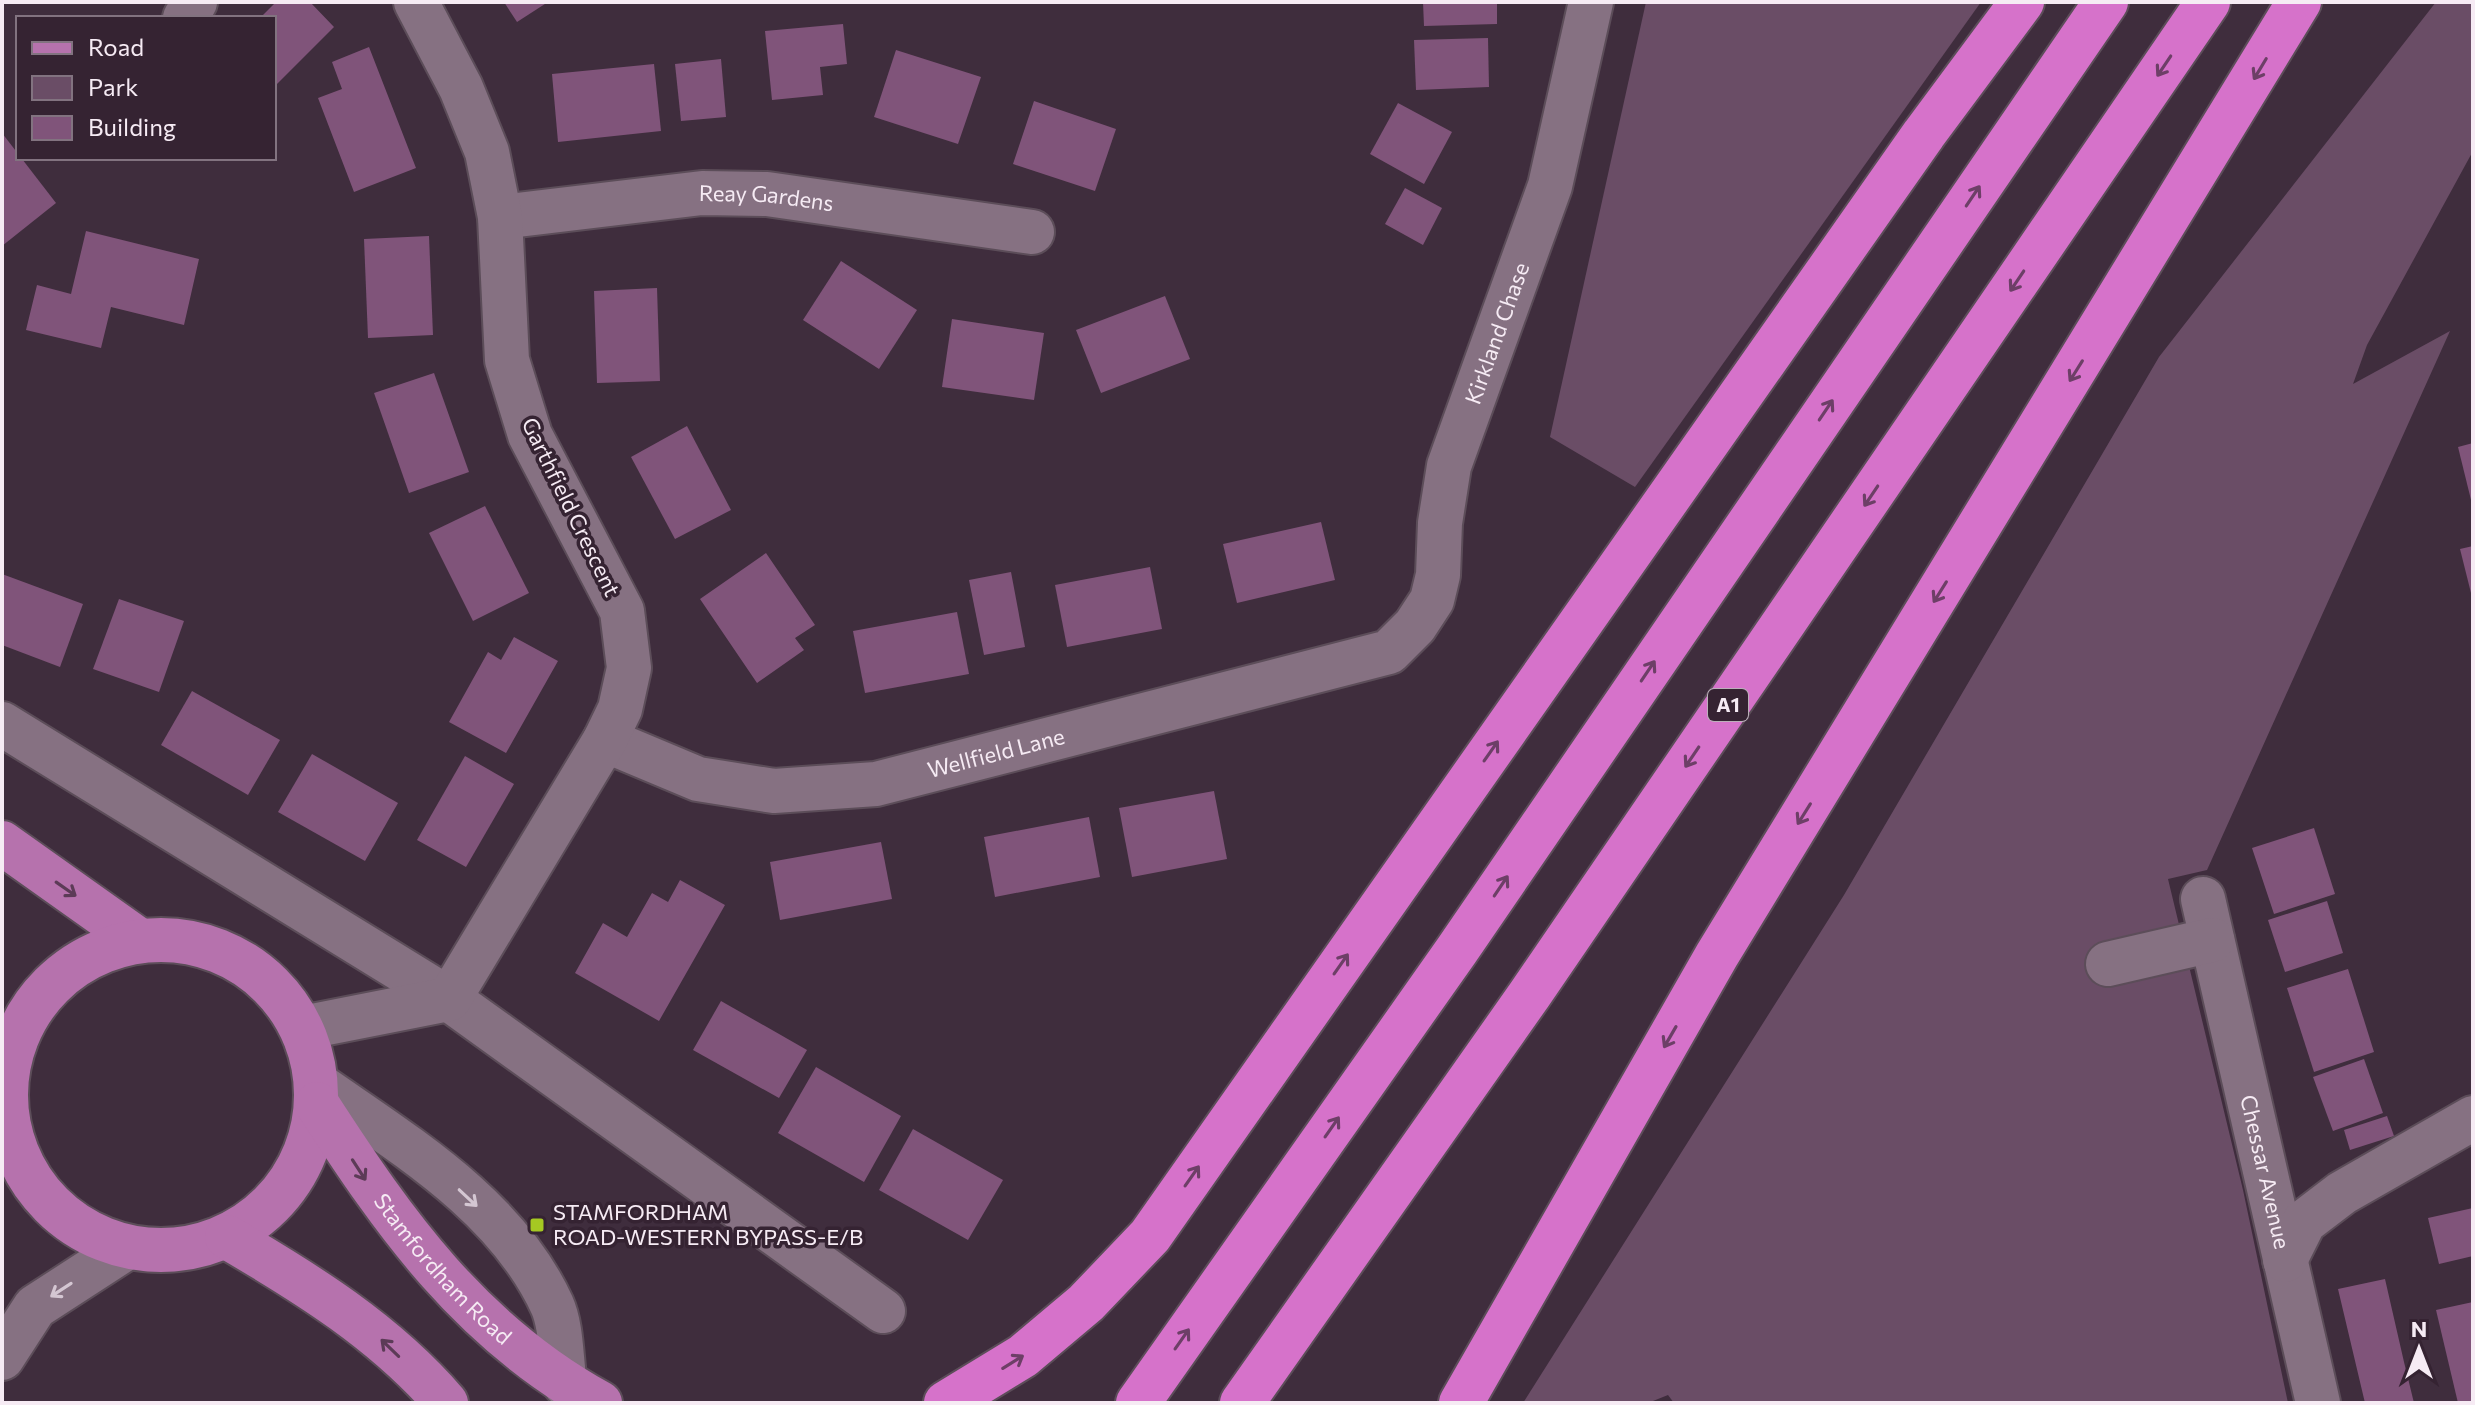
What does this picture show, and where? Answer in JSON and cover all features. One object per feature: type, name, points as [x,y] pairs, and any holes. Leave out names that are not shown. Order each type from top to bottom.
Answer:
[{"type":"highway","points":[[946,1403],[1023,1356],[1086,1303],[1150,1236],[1924,134],[2022,2]]},
{"type":"highway","points":[[1138,1403],[1457,950],[2106,2]]},
{"type":"highway","name":"A1","points":[[1242,1403],[1539,981],[2208,2]]},
{"type":"highway","points":[[1461,1403],[1717,955],[2299,2]]},
{"type":"main road","points":[[2,843],[140,941]]},
{"type":"main road","points":[[140,941],[189,942],[235,958],[274,988],[302,1028],[317,1094],[309,1145],[291,1183],[263,1214],[227,1237],[177,1251],[126,1248],[82,1228],[44,1199],[20,1162],[5,1131],[10,1023],[67,971],[101,952],[140,941]]},
{"type":"main road","name":"Stamfordham Road","points":[[317,1094],[412,1244],[506,1341],[583,1393]]},
{"type":"main road","points":[[227,1237],[304,1282],[374,1333],[446,1403]]},
{"type":"street","name":"Garthfield Crescent","points":[[416,2],[461,88],[487,152],[500,217],[507,360],[530,435],[622,611],[629,668],[620,709],[605,740],[449,999]]},
{"type":"street","name":"Kirkland Chase","points":[[1389,652],[1415,626],[1432,600],[1438,575],[1440,523],[1449,466],[1550,186],[1591,2]]},
{"type":"street","name":"Reay Gardens","points":[[500,217],[702,193],[767,194],[1032,232]]},
{"type":"street","name":"Wellfield Lane","points":[[605,740],[698,779],[774,791],[876,784],[1389,652]]},
{"type":"street","points":[[2,724],[449,999],[883,1311]]},
{"type":"street","name":"Chessar Avenue","points":[[2108,964],[2207,920],[2318,1403]]},
{"type":"street","points":[[302,1028],[449,999]]},
{"type":"street","points":[[317,1094],[435,1166],[520,1247],[553,1308],[583,1393]]},
{"type":"street","points":[[2285,1260],[2304,1222],[2342,1193],[2473,1118]]},
{"type":"street","points":[[2,1358],[35,1307],[126,1248]]},
{"type":"green space","points":[[1646,2],[1981,2],[1635,487],[1550,437]]},
{"type":"green space","points":[[2436,2],[2473,2],[2473,151],[2367,345],[2353,384],[2450,331],[2207,870],[2168,879],[2243,1190],[2288,1403],[1674,1403],[1668,1395],[1648,1403],[1523,1403],[1844,895],[2159,357]]},
{"type":"building","points":[[276,2],[310,2],[334,27],[276,85],[276,16],[262,16]]},
{"type":"building","points":[[504,2],[548,2],[517,22]]},
{"type":"building","points":[[1423,2],[1497,2],[1497,24],[1424,26]]},
{"type":"building","points":[[843,24],[847,64],[820,67],[823,95],[772,100],[765,31]]},
{"type":"building","points":[[1488,38],[1489,87],[1416,90],[1414,40]]},
{"type":"building","points":[[369,47],[416,168],[354,192],[318,98],[342,89],[332,62]]},
{"type":"building","points":[[896,50],[981,77],[958,144],[874,117]]},
{"type":"building","points":[[721,59],[726,117],[681,121],[675,64]]},
{"type":"building","points":[[654,64],[661,131],[558,142],[552,74]]},
{"type":"building","points":[[1034,101],[1116,129],[1095,191],[1013,164]]},
{"type":"building","points":[[1398,103],[1452,132],[1424,184],[1370,154]]},
{"type":"building","points":[[2,133],[16,151],[16,160],[23,160],[56,203],[2,246]]},
{"type":"building","points":[[1405,188],[1442,208],[1423,245],[1385,224]]},
{"type":"building","points":[[86,231],[199,259],[184,325],[111,307],[101,348],[26,330],[37,285],[71,294]]},
{"type":"building","points":[[429,236],[433,335],[368,338],[364,239]]},
{"type":"building","points":[[841,261],[917,310],[879,369],[803,320]]},
{"type":"building","points":[[657,288],[660,381],[597,383],[594,291]]},
{"type":"building","points":[[1165,296],[1190,359],[1101,393],[1076,330]]},
{"type":"building","points":[[952,319],[1044,333],[1034,400],[942,387]]},
{"type":"building","points":[[434,373],[469,472],[409,493],[374,393]]},
{"type":"building","points":[[687,426],[731,510],[675,539],[631,457]]},
{"type":"building","points":[[2473,443],[2473,504],[2472,504],[2458,447]]},
{"type":"building","points":[[485,506],[529,593],[473,621],[429,533]]},
{"type":"building","points":[[1321,522],[1335,580],[1237,603],[1223,544]]},
{"type":"building","points":[[2473,546],[2473,597],[2472,597],[2460,549]]},
{"type":"building","points":[[766,553],[815,625],[795,638],[804,650],[757,683],[700,599]]},
{"type":"building","points":[[1150,567],[1162,629],[1067,647],[1055,585]]},
{"type":"building","points":[[1011,572],[1025,647],[984,655],[969,580]]},
{"type":"building","points":[[2,574],[83,604],[60,667],[2,645]]},
{"type":"building","points":[[119,599],[184,621],[159,692],[93,669]]},
{"type":"building","points":[[957,612],[969,674],[865,693],[853,631]]},
{"type":"building","points":[[514,637],[558,661],[506,753],[449,722],[488,652],[501,660]]},
{"type":"building","points":[[192,691],[280,740],[248,795],[161,745]]},
{"type":"building","points":[[312,754],[398,803],[365,861],[278,812]]},
{"type":"building","points":[[465,756],[514,784],[466,867],[417,840]]},
{"type":"building","points":[[1214,791],[1227,859],[1132,877],[1119,808]]},
{"type":"building","points":[[1089,817],[1100,877],[995,897],[984,837]]},
{"type":"building","points":[[2314,828],[2335,894],[2274,914],[2252,848]]},
{"type":"building","points":[[881,842],[892,899],[780,920],[770,862]]},
{"type":"building","points":[[680,880],[725,905],[659,1021],[575,973],[603,923],[627,937],[652,893],[668,902]]},
{"type":"building","points":[[2327,901],[2343,953],[2285,972],[2268,920]]},
{"type":"building","points":[[2348,969],[2374,1052],[2314,1072],[2287,988]]},
{"type":"building","points":[[721,1001],[807,1050],[779,1098],[693,1050]]},
{"type":"building","points":[[2364,1059],[2383,1113],[2333,1131],[2313,1077]]},
{"type":"building","points":[[816,1067],[901,1116],[864,1182],[778,1133]]},
{"type":"building","points":[[2387,1116],[2394,1136],[2350,1150],[2344,1130]]},
{"type":"building","points":[[913,1129],[1003,1180],[968,1240],[879,1190]]},
{"type":"building","points":[[2473,1208],[2473,1256],[2439,1264],[2428,1218]]},
{"type":"building","points":[[2385,1279],[2414,1403],[2365,1403],[2338,1289]]},
{"type":"building","points":[[2473,1302],[2473,1403],[2458,1403],[2436,1310]]},
{"type":"place","name":"STAMFORDHAM ROAD-WESTERN BYPASS-E/B","points":[[537,1225]]}]
